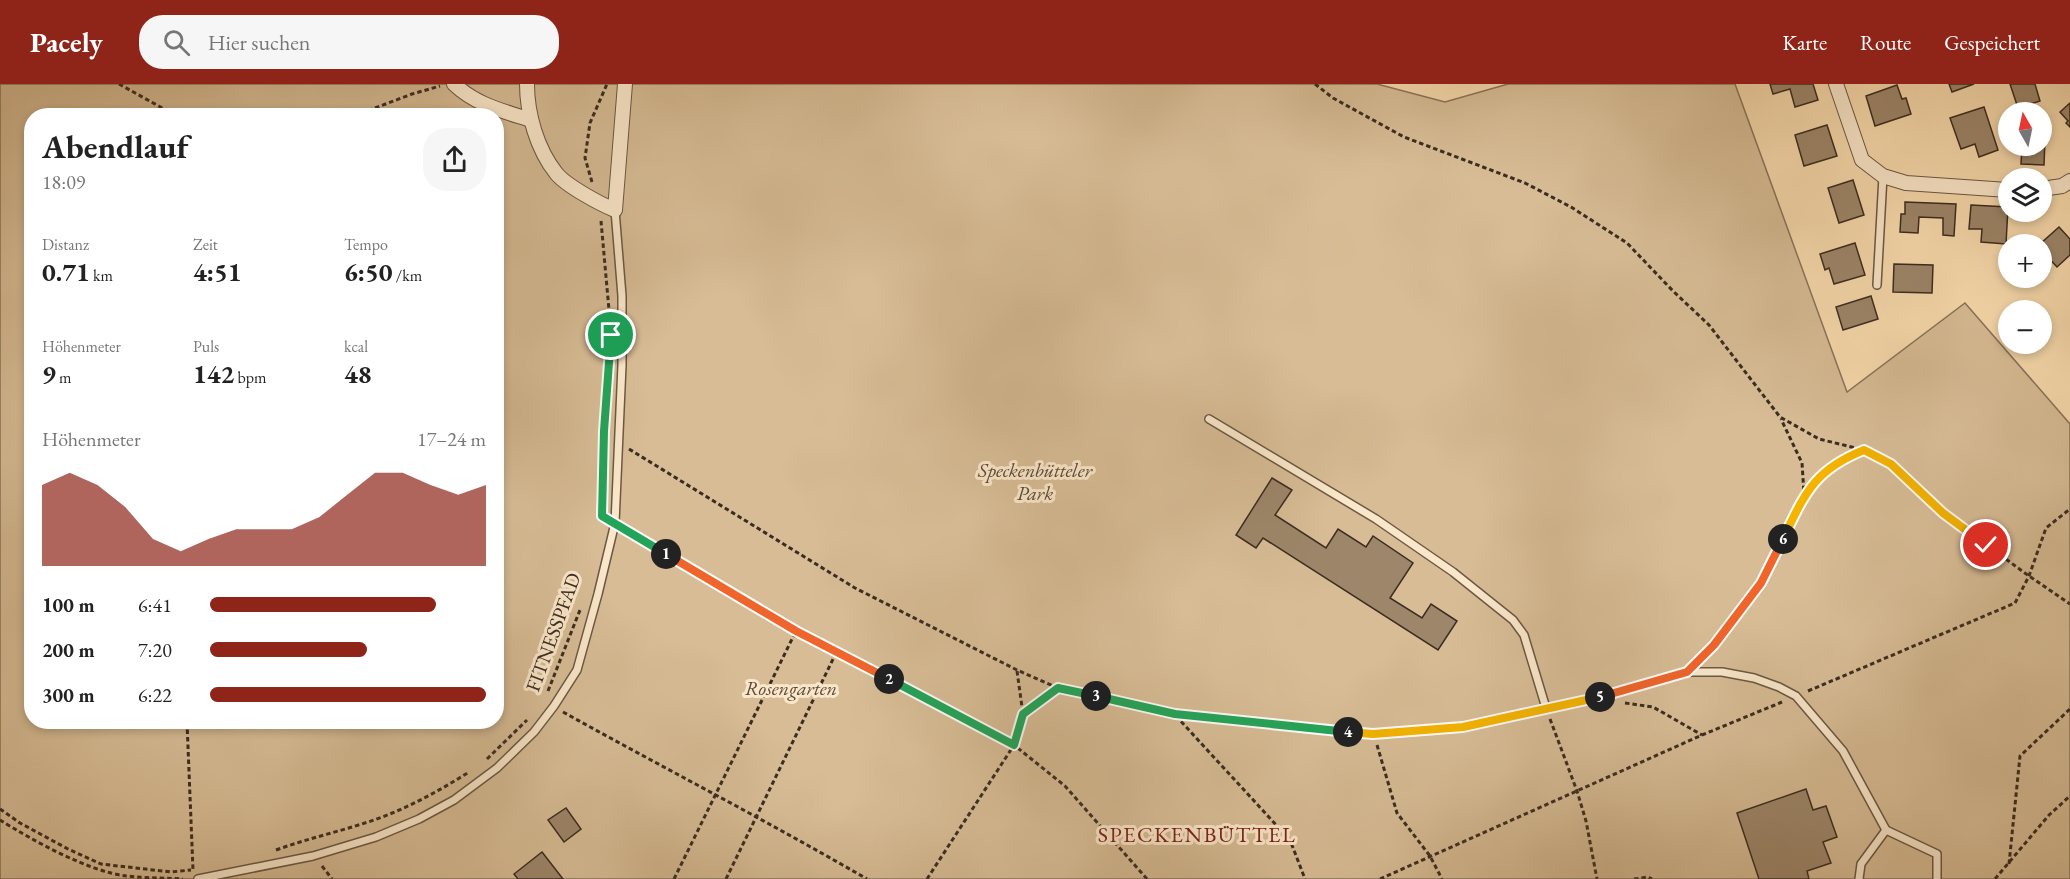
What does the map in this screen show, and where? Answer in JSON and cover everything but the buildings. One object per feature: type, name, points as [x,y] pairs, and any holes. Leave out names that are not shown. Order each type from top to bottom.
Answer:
[{"type":"street","points":[[454,84],[473,99],[493,108]]},
{"type":"street","points":[[527,84],[531,120],[541,147],[556,174],[597,203],[615,210],[625,84]]},
{"type":"street","points":[[1836,84],[1862,160],[1883,177],[1906,183],[1998,189]]},
{"type":"street","points":[[504,112],[531,120]]},
{"type":"street","points":[[2052,188],[2067,187]]},
{"type":"lane","points":[[1878,285],[1883,177]]},
{"type":"lane","points":[[196,879],[313,856],[376,837],[419,819],[454,800],[497,768],[534,732],[577,670],[615,522],[622,365],[622,296],[615,210]]},
{"type":"lane","points":[[1209,418],[1376,519],[1453,572],[1513,620],[1524,635],[1546,708]]},
{"type":"lane","points":[[1373,734],[1463,727],[1596,698],[1687,672],[1722,672],[1754,678],[1796,696],[1843,751],[1886,830],[1937,854],[1936,879]]},
{"type":"lane","points":[[1859,879],[1861,864],[1886,830]]},
{"type":"path","points":[[119,84],[162,108]]},
{"type":"path","points":[[375,108],[448,84]]},
{"type":"path","points":[[607,84],[590,123],[585,158],[601,218],[609,312]]},
{"type":"path","points":[[1315,84],[1333,98],[1404,136],[1526,183],[1571,207],[1627,243],[1709,325],[1780,417],[1802,463],[1804,494]]},
{"type":"path","points":[[603,495],[609,367]]},
{"type":"path","points":[[1780,417],[1819,439],[1864,450],[1891,464],[1943,513],[2070,604]]},
{"type":"path","points":[[619,443],[855,588],[1017,670],[1058,688],[1175,714],[1373,734],[1398,813],[1430,856],[1442,879]]},
{"type":"path","points":[[1687,672],[1714,645],[1761,583],[1804,494],[1822,473],[1843,458],[1864,450]]},
{"type":"path","points":[[1380,879],[1702,735],[2014,603],[2029,576],[2046,528],[2070,508]]},
{"type":"path","points":[[615,522],[796,631],[1014,745],[1065,786],[1147,879]]},
{"type":"path","name":"FITNESSPFAD","points":[[547,694],[584,600]]},
{"type":"path","points":[[674,879],[796,631]]},
{"type":"path","points":[[726,879],[838,651]]},
{"type":"path","points":[[927,879],[1014,745],[1023,714],[1017,670]]},
{"type":"path","points":[[1023,714],[1058,688]]},
{"type":"path","points":[[1596,698],[1653,707],[1702,735]]},
{"type":"path","points":[[554,706],[714,796],[757,816],[867,879]]},
{"type":"path","points":[[1546,708],[1586,821],[1597,879]]},
{"type":"path","points":[[2009,864],[2020,756],[2070,709]]},
{"type":"path","points":[[1175,714],[1290,840],[1305,879]]},
{"type":"path","name":"FITNESSPFAD","points":[[482,764],[528,719]]},
{"type":"path","points":[[188,729],[193,870],[196,879]]},
{"type":"path","points":[[269,853],[310,838],[374,820],[438,792],[473,770]]},
{"type":"path","points":[[1995,879],[2049,815],[2070,796]]},
{"type":"path","points":[[0,809],[20,823],[101,864],[171,872],[193,870]]},
{"type":"path","points":[[0,820],[24,836],[99,870],[126,876],[183,879]]},
{"type":"path","points":[[1634,879],[1647,877],[1652,879]]},
{"type":"green space","name":"Speckenbütteler Park","points":[[0,84],[1377,84],[1445,102],[1508,84],[1735,84],[1847,392],[1965,303],[1998,341],[1998,354],[2009,354],[2070,424],[2070,879],[0,879]]},
{"type":"district","name":"SPECKENBÜTTEL","points":[[1197,834]]},
{"type":"route","points":[[611,335],[604,431],[602,516],[796,631],[1014,745],[1023,714],[1058,688],[1175,714],[1373,734],[1463,727],[1596,698],[1687,672],[1714,645],[1761,583],[1804,494],[1822,473],[1843,458],[1864,450],[1891,464],[1943,513],[1986,545]]},
{"type":"park label","name":"Rosengarten","points":[[791,688]]}]
